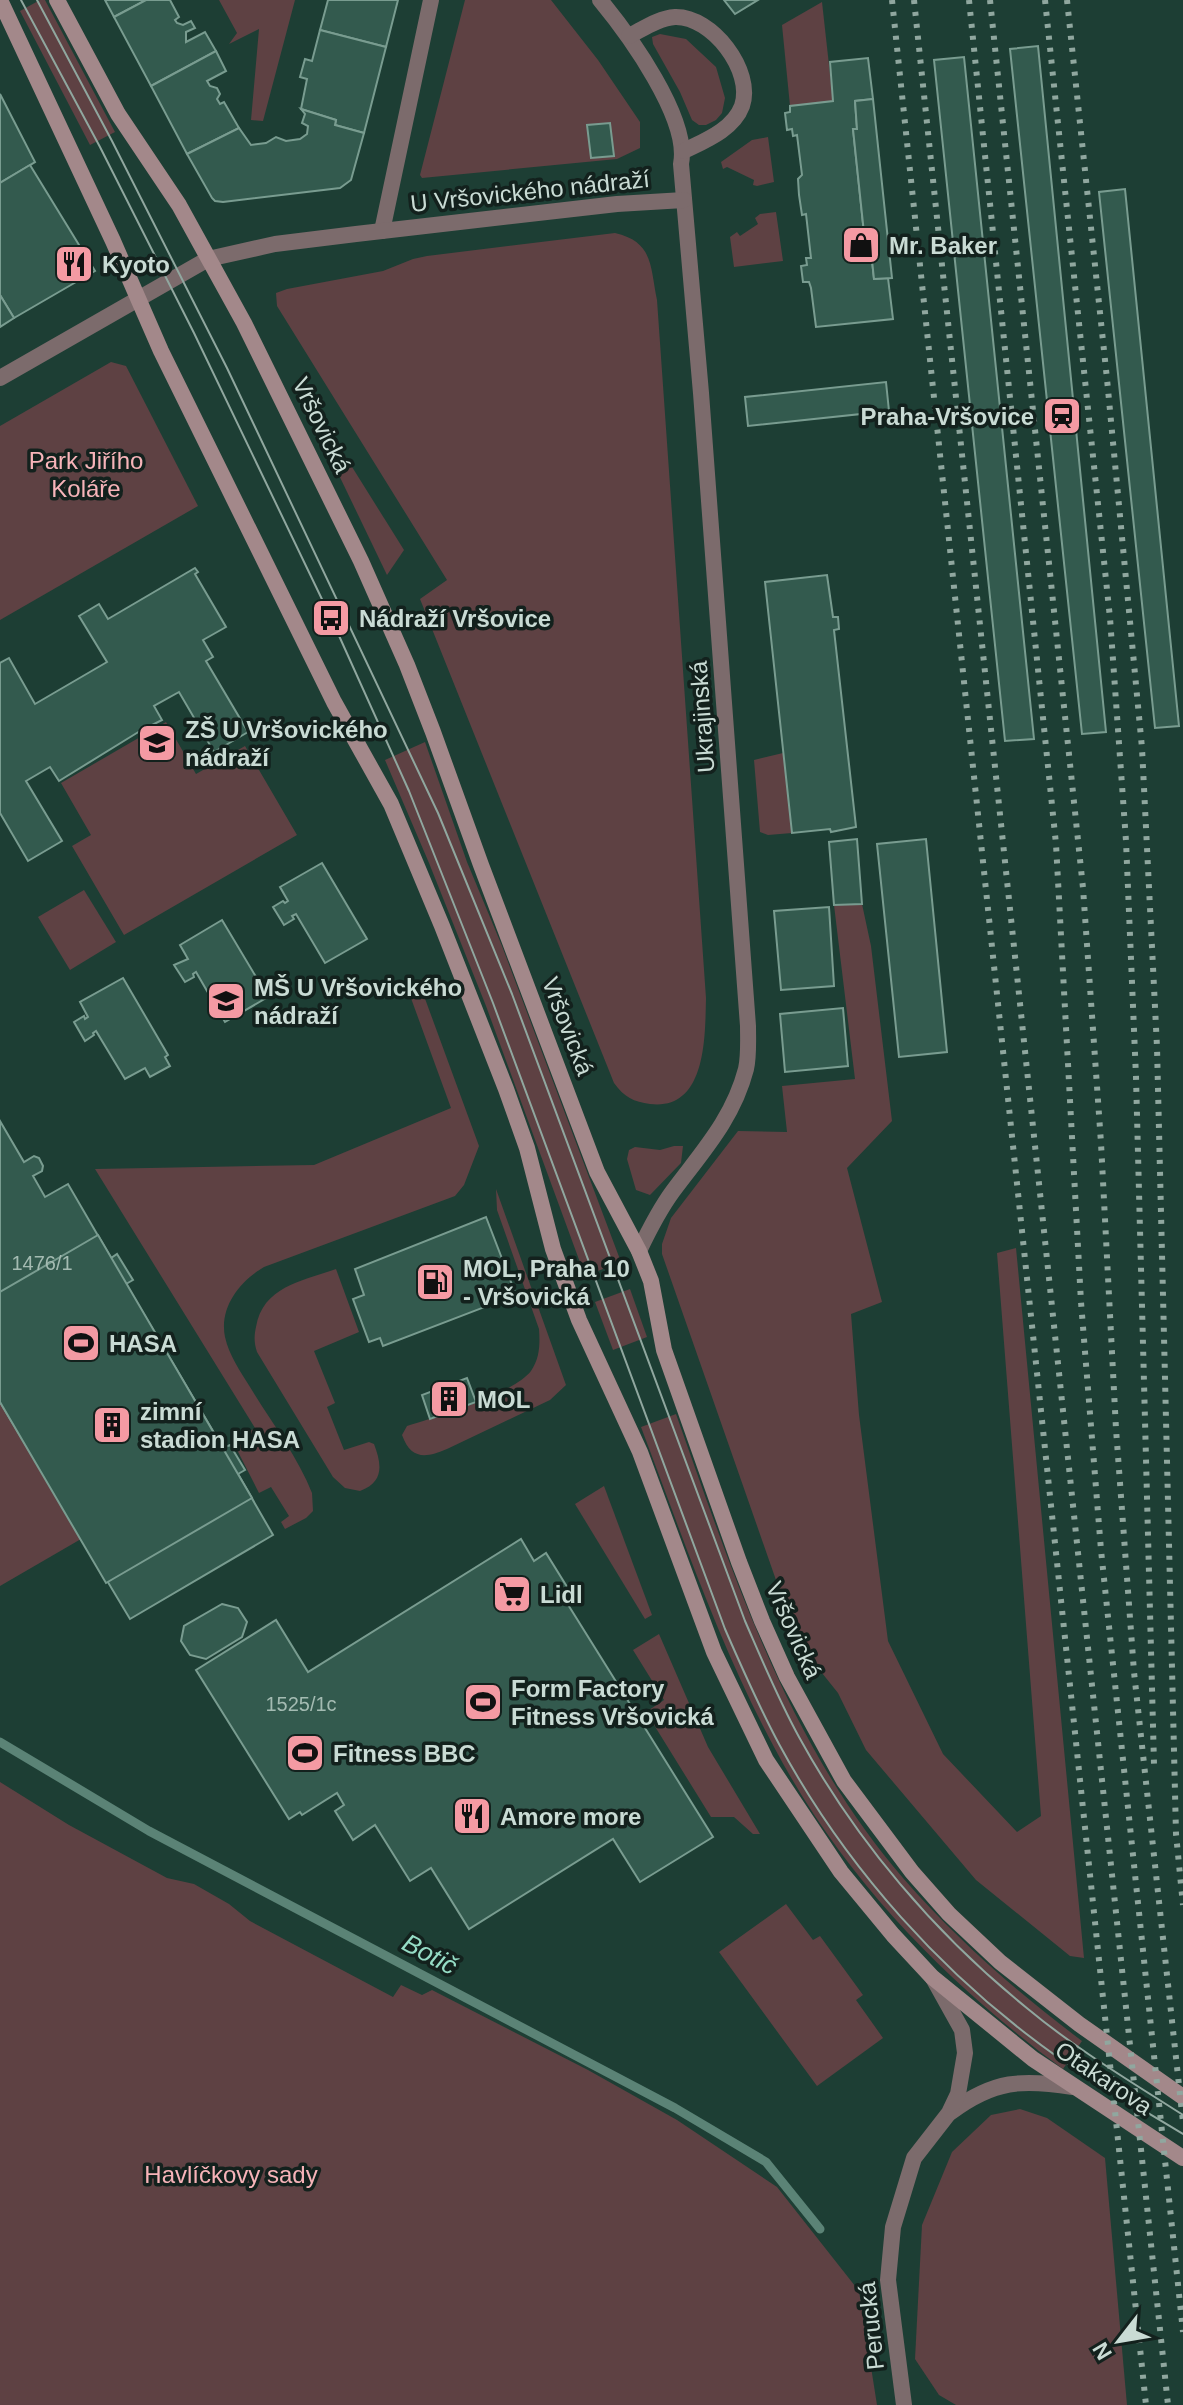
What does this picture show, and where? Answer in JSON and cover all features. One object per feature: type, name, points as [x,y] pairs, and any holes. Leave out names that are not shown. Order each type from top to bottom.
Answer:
[{"type":"main road","points":[[0,0],[161,351],[334,702],[391,804],[512,1103],[553,1249],[579,1320],[640,1452],[714,1652],[766,1760],[814,1835],[893,1935],[932,1977]]},
{"type":"main road","name":"Vršovická","points":[[57,0],[118,114],[179,205],[244,323],[305,444],[401,652],[597,1172],[639,1251],[651,1281],[664,1350],[739,1562],[787,1677],[844,1781],[912,1872],[949,1914],[1000,1962],[1079,2024]]},
{"type":"main road","name":"Otakarova","points":[[932,1977],[1000,2034],[1073,2087],[1183,2158]]},
{"type":"main road","name":"Otakarova","points":[[1079,2024],[1183,2097]]},
{"type":"street","name":"U Vršovického nádraží","points":[[382,231],[431,0]]},
{"type":"street","name":"Ukrajinská","points":[[600,0],[629,36],[667,104],[684,151],[681,164],[703,408],[748,1026],[746,1068],[733,1103],[717,1134],[651,1224],[639,1251]]},
{"type":"street","points":[[629,36],[665,19],[688,18],[700,23],[723,45],[743,75],[745,90],[742,106],[732,120],[710,138],[684,151]]},
{"type":"street","name":"U Vršovického nádraží","points":[[0,378],[208,259],[275,244],[617,204],[684,200]]},
{"type":"street","name":"Perucká","points":[[904,2405],[888,2280],[893,2227],[914,2158],[949,2113],[958,2094],[965,2053],[962,2030],[932,1977]]},
{"type":"street","name":"Perucká","points":[[949,2113],[985,2091],[1005,2085],[1029,2081],[1073,2087]]},
{"type":"green space","points":[[45,0],[115,132],[90,145],[20,11]]},
{"type":"green space","points":[[219,0],[295,0],[263,121],[251,120],[259,29],[229,44],[237,33]]},
{"type":"green space","points":[[465,0],[551,0],[598,60],[640,122],[640,148],[617,159],[422,178],[420,175]],"holes":[[[610,123],[614,156],[591,158],[587,126]]]},
{"type":"green space","points":[[822,2],[833,101],[790,106],[782,25]]},
{"type":"green space","points":[[660,34],[686,39],[716,67],[725,98],[722,113],[716,120],[699,125],[692,120],[653,44],[652,37]]},
{"type":"green space","points":[[768,137],[774,182],[753,185],[754,180],[727,167],[723,169],[721,162],[752,140]]},
{"type":"green space","points":[[776,212],[783,261],[734,267],[730,237],[737,232],[740,236],[758,224],[755,218],[760,214]]},
{"type":"green space","points":[[615,233],[628,237],[644,249],[657,300],[706,998],[703,1050],[693,1083],[683,1096],[669,1103],[650,1104],[630,1098],[614,1083],[420,599],[447,580],[277,306],[276,293],[383,271],[427,256]]},
{"type":"green space","name":"Park Jiřího Koláře","points":[[111,362],[126,366],[198,506],[0,620],[0,426]]},
{"type":"green space","points":[[317,411],[404,550],[387,575],[311,417]]},
{"type":"green space","points":[[166,722],[196,774],[245,746],[297,835],[124,935],[72,846],[91,835],[61,783]]},
{"type":"green space","points":[[425,742],[467,862],[502,946],[621,1262],[585,1276],[486,1006],[385,760]]},
{"type":"green space","points":[[783,753],[792,833],[768,835],[760,832],[754,760]]},
{"type":"green space","points":[[84,890],[116,942],[70,970],[38,917]]},
{"type":"green space","points":[[862,904],[871,946],[892,1121],[847,1168],[882,1302],[851,1314],[859,1415],[888,1641],[943,1754],[1017,1832],[1041,1816],[997,1253],[1016,1248],[1084,1958],[1070,1956],[976,1880],[866,1750],[838,1693],[798,1643],[662,1254],[662,1244],[671,1218],[738,1131],[787,1132],[782,1086],[855,1079],[834,905]]},
{"type":"green space","points":[[420,985],[479,1146],[464,1185],[455,1196],[264,1267],[240,1287],[225,1315],[225,1337],[232,1357],[292,1452],[312,1493],[313,1511],[285,1529],[281,1522],[289,1516],[271,1487],[259,1493],[233,1442],[255,1428],[95,1169],[314,1165],[451,1108],[408,990]]},
{"type":"green space","points":[[683,1146],[681,1163],[650,1195],[636,1190],[627,1159],[629,1150],[635,1147],[660,1150]]},
{"type":"green space","points":[[496,1189],[566,1385],[550,1400],[447,1449],[420,1455],[410,1449],[402,1435],[407,1426],[474,1404],[508,1388],[531,1371],[538,1356],[539,1329],[497,1210]]},
{"type":"green space","points":[[336,1269],[359,1332],[314,1351],[335,1403],[327,1407],[344,1450],[369,1442],[374,1444],[377,1452],[377,1478],[360,1491],[345,1488],[333,1477],[257,1352],[255,1343],[255,1330],[267,1302],[286,1287]]},
{"type":"green space","points":[[630,1289],[647,1337],[613,1350],[595,1302]]},
{"type":"green space","points":[[0,1402],[81,1539],[0,1586]]},
{"type":"green space","points":[[676,1414],[768,1658],[828,1773],[863,1827],[924,1901],[988,1964],[1082,2041],[1063,2069],[977,2000],[900,1924],[832,1841],[802,1795],[774,1747],[736,1669],[702,1589],[641,1427]]},
{"type":"green space","points":[[604,1486],[652,1615],[645,1619],[575,1504]]},
{"type":"green space","points":[[659,1634],[708,1747],[760,1834],[753,1834],[734,1817],[711,1817],[646,1712],[664,1700],[633,1650]]},
{"type":"green space","name":"Havlíčkovy sady","points":[[0,1782],[69,1825],[167,1878],[194,1884],[229,1904],[250,1921],[393,1997],[401,1985],[422,1995],[432,1990],[588,2070],[677,2120],[777,2187],[859,2291],[877,2405],[0,2405]]},
{"type":"green space","points":[[786,1904],[813,1940],[820,1936],[863,1995],[856,2000],[883,2038],[817,2086],[719,1952]]},
{"type":"green space","points":[[1020,2109],[1047,2118],[1105,2158],[1127,2405],[956,2405],[939,2395],[915,2359],[922,2225],[952,2152],[991,2115]]},
{"type":"building","points":[[105,0],[146,0],[114,17]]},
{"type":"building","points":[[146,0],[170,0],[179,17],[175,20],[177,23],[183,25],[191,21],[195,28],[186,32],[186,42],[205,32],[216,51],[151,86],[114,17]]},
{"type":"building","points":[[328,0],[398,0],[386,47],[320,30]]},
{"type":"building","points":[[724,0],[758,0],[735,14]]},
{"type":"building","points":[[320,30],[386,47],[364,133],[335,125],[336,120],[301,109],[307,79],[300,77],[305,59],[312,61]]},
{"type":"building","points":[[1038,46],[1106,732],[1082,734],[1010,49]]},
{"type":"building","points":[[216,51],[226,71],[207,81],[217,88],[220,94],[217,99],[220,104],[224,102],[239,128],[187,154],[151,86]]},
{"type":"building","points":[[964,57],[1034,739],[1005,741],[934,60]]},
{"type":"building","points":[[868,58],[873,99],[855,101],[857,129],[853,129],[866,252],[871,251],[874,279],[888,278],[893,319],[816,327],[811,288],[809,282],[803,282],[801,266],[807,265],[806,258],[811,258],[806,214],[802,215],[799,195],[798,179],[802,175],[797,135],[793,136],[792,129],[787,130],[785,113],[790,112],[790,106],[833,101],[830,62]]},
{"type":"building","points":[[0,94],[35,162],[0,183]]},
{"type":"building","points":[[873,99],[892,278],[874,279],[871,251],[866,252],[853,129],[857,129],[855,101]]},
{"type":"building","points":[[301,109],[336,120],[335,125],[364,133],[351,180],[340,188],[215,201],[187,154],[239,128],[251,145],[266,143],[276,137],[286,141],[300,139],[307,134],[308,126],[302,123],[305,114]]},
{"type":"building","points":[[610,123],[614,156],[591,158],[587,125]]},
{"type":"building","points":[[30,165],[95,271],[14,318],[0,295],[0,183]]},
{"type":"building","points":[[1125,189],[1179,726],[1155,728],[1099,192]]},
{"type":"building","points":[[0,295],[14,318],[0,327]]},
{"type":"building","points":[[886,382],[889,411],[748,426],[745,397]]},
{"type":"building","points":[[195,568],[198,572],[195,574],[226,627],[203,640],[213,657],[206,661],[248,732],[214,752],[179,692],[154,706],[162,720],[59,781],[50,767],[26,781],[62,841],[28,861],[0,813],[0,663],[9,658],[35,704],[107,662],[79,616],[99,604],[108,619]]},
{"type":"building","points":[[827,575],[833,617],[838,617],[839,629],[834,630],[856,827],[831,832],[830,829],[792,833],[765,582]]},
{"type":"building","points":[[857,839],[862,904],[834,905],[829,842]]},
{"type":"building","points":[[926,839],[947,1052],[899,1057],[877,844]]},
{"type":"building","points":[[322,863],[367,939],[325,963],[296,914],[284,925],[273,907],[288,901],[280,887]]},
{"type":"building","points":[[829,907],[834,986],[781,990],[774,911]]},
{"type":"building","points":[[222,920],[268,997],[225,1022],[196,972],[185,982],[174,965],[188,959],[180,945]]},
{"type":"building","points":[[123,978],[168,1055],[165,1057],[170,1066],[150,1077],[145,1068],[125,1079],[96,1031],[85,1041],[74,1022],[88,1017],[80,1002]]},
{"type":"building","points":[[843,1008],[848,1066],[785,1072],[780,1014]]},
{"type":"building","name":"HASA","points":[[0,1121],[24,1162],[34,1156],[39,1158],[42,1171],[33,1176],[45,1197],[68,1184],[111,1258],[117,1254],[133,1280],[126,1284],[223,1448],[230,1445],[245,1470],[238,1474],[273,1535],[130,1619],[0,1402]]},
{"type":"building","name":"MOL, Praha 10 - Vršovická","points":[[486,1217],[516,1295],[383,1346],[380,1338],[369,1342],[353,1299],[364,1295],[355,1269]]},
{"type":"building","name":"HASA","points":[[98,1235],[252,1498],[106,1583],[0,1402],[0,1292]]},
{"type":"building","name":"MOL","points":[[467,1378],[476,1402],[430,1419],[422,1395]]},
{"type":"building","points":[[521,1539],[534,1561],[546,1553],[569,1590],[562,1595],[713,1837],[640,1882],[613,1839],[469,1929],[431,1868],[410,1881],[375,1825],[353,1840],[335,1811],[344,1805],[337,1793],[302,1815],[300,1812],[289,1819],[196,1670],[276,1620],[308,1672]]},
{"type":"building","points":[[222,1604],[238,1608],[247,1622],[242,1637],[206,1659],[190,1655],[181,1641],[184,1626]]},
{"type":"waterway","name":"Botič","points":[[0,1742],[149,1831],[675,2108],[766,2162],[820,2229]]},
{"type":"tram line","points":[[21,0],[194,333],[331,618],[409,791],[493,1003],[725,1629],[779,1744],[835,1834],[901,1917],[938,1956],[976,1992],[1059,2058],[1183,2134]]},
{"type":"tram line","points":[[37,0],[227,368],[438,813],[512,994],[745,1621],[799,1737],[872,1849],[961,1949],[1065,2038],[1183,2115]]},
{"type":"railway","points":[[892,0],[1146,2405]]},
{"type":"railway","points":[[914,0],[1168,2405]]},
{"type":"railway","points":[[969,0],[1056,844],[1081,1302],[1101,1550],[1183,2332]]},
{"type":"railway","points":[[990,0],[1083,888],[1134,1672],[1183,2122]]},
{"type":"railway","points":[[1045,0],[1110,618],[1126,841],[1136,1077],[1154,1764]]},
{"type":"railway","points":[[1067,0],[1142,748],[1157,1047],[1176,1834],[1183,1905]]},
{"type":"place","name":"Mr. Baker","points":[[861,245]]},
{"type":"place","name":"Kyoto","points":[[74,264]]},
{"type":"place","name":"Praha-Vršovice","points":[[1062,416]]},
{"type":"place","name":"Nádraží Vršovice","points":[[331,618]]},
{"type":"place","name":"ZŠ U Vršovického nádraží","points":[[157,743]]},
{"type":"place","name":"MŠ U Vršovického nádraží","points":[[226,1001]]},
{"type":"place","name":"MOL, Praha 10 - Vršovická","points":[[435,1282]]},
{"type":"place","name":"HASA","points":[[81,1343]]},
{"type":"place","name":"MOL","points":[[449,1399]]},
{"type":"place","name":"zimní stadion HASA","points":[[112,1425]]},
{"type":"place","name":"Lidl","points":[[512,1594]]},
{"type":"place","name":"Form Factory Fitness Vršovická","points":[[483,1702]]},
{"type":"place","name":"Fitness BBC","points":[[305,1753]]},
{"type":"place","name":"Amore more","points":[[472,1816]]}]
